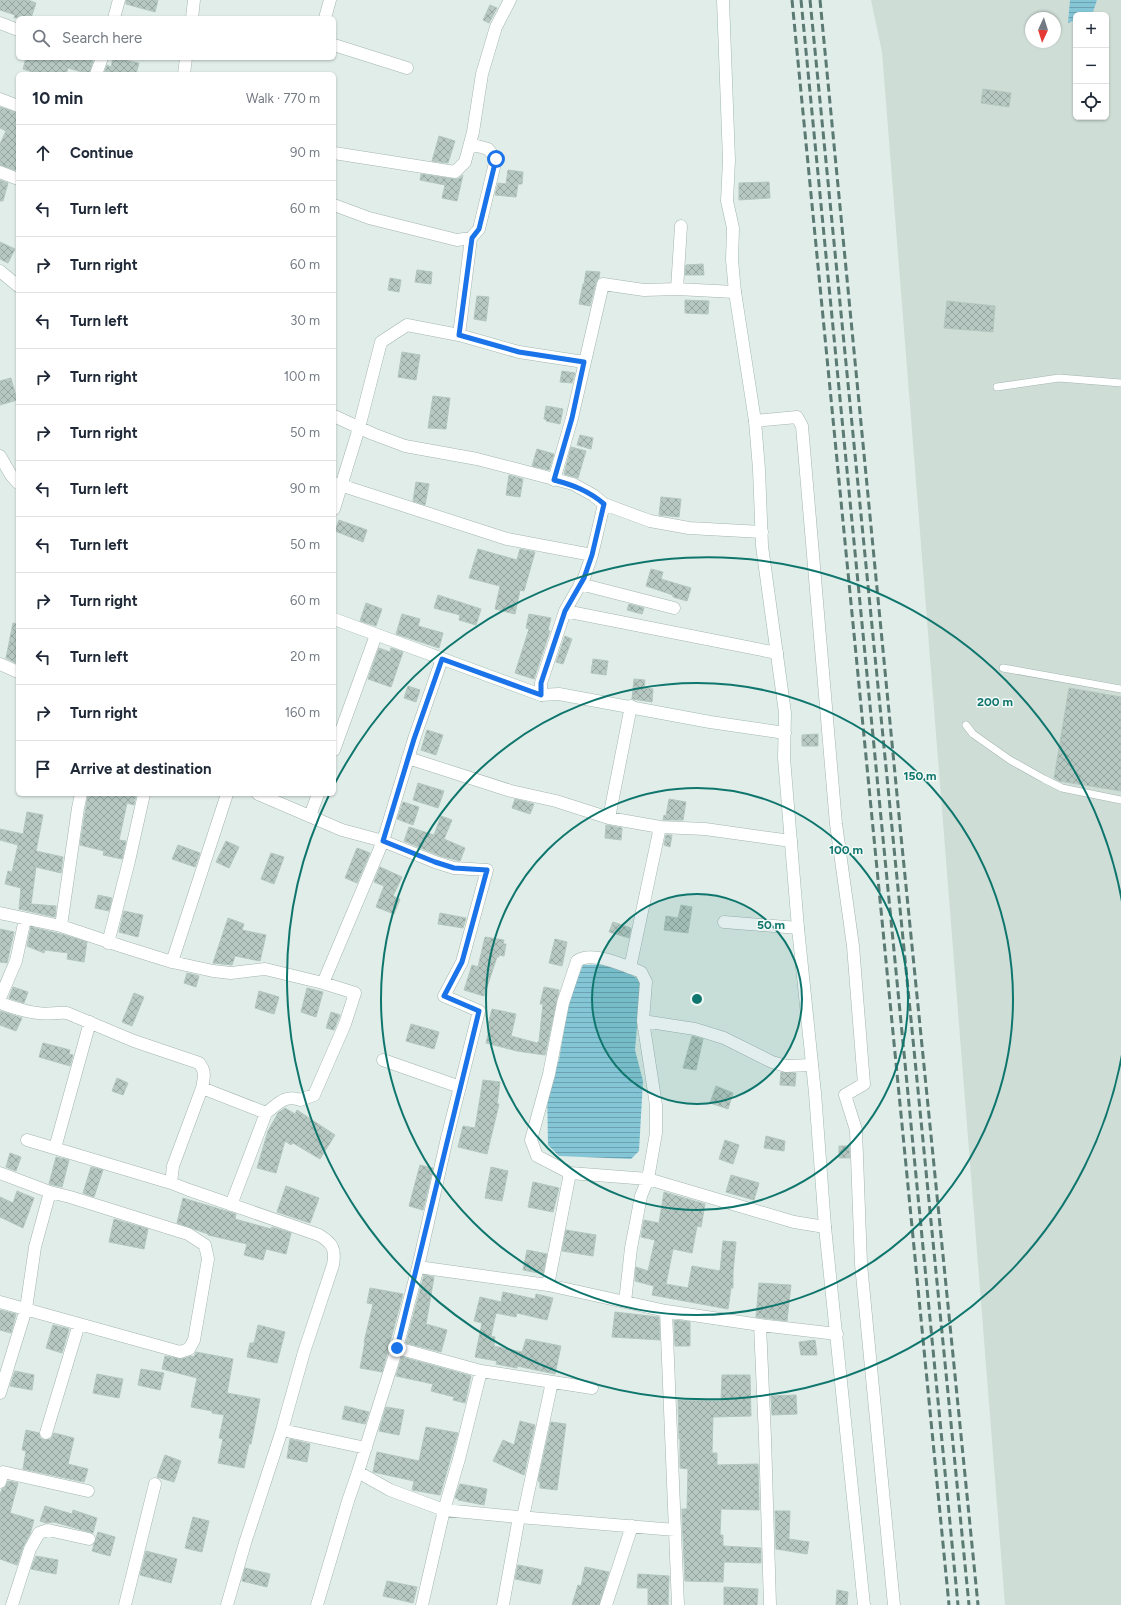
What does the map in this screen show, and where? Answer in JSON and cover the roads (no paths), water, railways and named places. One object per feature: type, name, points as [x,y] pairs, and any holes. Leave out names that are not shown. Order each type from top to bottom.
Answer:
[{"type":"street","points":[[114,16],[118,0]]},
{"type":"street","points":[[192,16],[194,0]]},
{"type":"street","points":[[326,16],[330,0]]},
{"type":"street","points":[[336,153],[455,172],[465,162],[470,144],[482,74],[496,27],[510,0]]},
{"type":"street","points":[[723,0],[729,160],[727,201],[733,228],[732,260],[735,292],[755,421],[762,532],[785,713],[784,758],[798,928],[812,1065],[825,1227],[864,1605]]},
{"type":"street","points":[[0,23],[16,29]]},
{"type":"street","points":[[336,46],[407,68]]},
{"type":"street","points":[[97,72],[101,60]]},
{"type":"street","points":[[184,72],[186,60]]},
{"type":"street","points":[[0,99],[16,105]]},
{"type":"street","points":[[459,335],[472,238],[479,229],[496,159],[488,149],[470,144]]},
{"type":"street","points":[[0,172],[16,178]]},
{"type":"street","points":[[336,206],[369,218],[457,240],[472,238]]},
{"type":"street","points":[[677,289],[681,226]]},
{"type":"street","points":[[0,271],[16,284]]},
{"type":"street","points":[[554,480],[572,418],[603,284],[644,290],[677,289],[735,292]]},
{"type":"street","points":[[584,362],[519,352],[459,335],[407,325],[382,342],[359,428],[337,484],[508,539],[592,555]]},
{"type":"street","points":[[336,417],[359,428],[405,446],[477,459],[573,484],[593,495],[604,504],[650,521],[689,528],[762,532]]},
{"type":"street","points":[[755,421],[797,417],[802,426],[836,824],[853,946],[863,1069],[864,1084],[845,1095],[856,1130],[861,1264],[894,1605]]},
{"type":"street","points":[[0,456],[16,481]]},
{"type":"street","points":[[541,695],[541,683],[565,611],[580,584],[592,555],[604,504]]},
{"type":"street","points":[[580,584],[674,608]]},
{"type":"street","points":[[565,611],[777,653]]},
{"type":"street","points":[[336,620],[541,695],[559,694],[631,706],[710,722],[785,733]]},
{"type":"street","points":[[336,738],[338,726],[376,635]]},
{"type":"street","points":[[323,983],[383,841],[408,758],[442,659]]},
{"type":"street","points":[[0,664],[16,671]]},
{"type":"street","points":[[609,818],[631,706]]},
{"type":"street","points":[[408,758],[511,790],[556,801],[609,818],[660,827],[705,829],[791,841]]},
{"type":"street","points":[[61,926],[81,796]]},
{"type":"street","points":[[108,943],[144,796]]},
{"type":"street","points":[[172,962],[226,796]]},
{"type":"street","points":[[263,796],[342,830],[383,841],[435,862],[454,868],[487,870],[462,962],[444,996],[479,1011],[418,1267],[397,1348],[348,1501],[317,1605]]},
{"type":"street","points":[[310,816],[317,796]]},
{"type":"street","points":[[630,968],[660,827]]},
{"type":"street","points":[[0,913],[61,926],[108,943],[172,962],[213,971],[232,973],[265,969],[323,983],[355,993],[345,1024],[314,1095],[300,1100],[292,1097],[285,1099],[266,1113],[231,1205]]},
{"type":"street","points":[[0,998],[16,961],[25,919]]},
{"type":"street","points":[[724,922],[798,928]]},
{"type":"street","points":[[625,1302],[641,1196],[648,1179],[656,1132],[656,1105],[644,1021],[646,988],[644,976],[641,972],[594,956],[582,958],[577,961],[563,1003],[549,1074],[530,1140],[537,1156],[570,1173],[648,1179],[794,1222],[825,1227]]},
{"type":"street","points":[[0,1003],[38,1014],[56,1012],[67,1013],[134,1041],[199,1063],[203,1068],[205,1076],[173,1166],[172,1183]]},
{"type":"street","points":[[644,1021],[695,1029],[724,1038],[772,1062],[786,1066],[812,1065]]},
{"type":"street","points":[[55,1148],[90,1022]]},
{"type":"street","points":[[383,1060],[460,1087]]},
{"type":"street","points":[[202,1088],[266,1113]]},
{"type":"street","points":[[27,1140],[172,1183],[319,1235],[330,1242],[335,1255],[333,1265],[304,1352],[282,1430],[245,1543],[228,1605]]},
{"type":"street","points":[[0,1173],[50,1192],[188,1234],[205,1245],[208,1259],[194,1340],[189,1349],[180,1352],[0,1302]]},
{"type":"street","points":[[548,1285],[570,1173]]},
{"type":"street","points":[[0,1393],[3,1377],[26,1309],[35,1247],[50,1192]]},
{"type":"street","points":[[418,1267],[548,1285],[666,1311],[760,1326],[837,1334]]},
{"type":"street","points":[[666,1311],[678,1605]]},
{"type":"street","points":[[46,1433],[79,1324]]},
{"type":"street","points":[[760,1326],[770,1605]]},
{"type":"street","points":[[397,1348],[481,1371],[592,1388]]},
{"type":"street","points":[[422,1605],[444,1510],[459,1459],[481,1371]]},
{"type":"street","points":[[503,1605],[521,1517],[552,1382]]},
{"type":"street","points":[[282,1430],[366,1448]]},
{"type":"street","points":[[0,1482],[3,1472],[88,1491]]},
{"type":"street","points":[[358,1472],[390,1490],[444,1510],[675,1530]]},
{"type":"street","points":[[125,1605],[155,1484]]},
{"type":"street","points":[[606,1605],[632,1526]]},
{"type":"street","points":[[12,1605],[30,1549],[39,1533],[48,1530],[90,1539]]},
{"type":"lane","points":[[997,387],[1059,378],[1121,383]]},
{"type":"lane","points":[[1003,668],[1121,689]]},
{"type":"lane","points":[[966,725],[973,734],[1010,760],[1062,788],[1121,800]]},
{"type":"water","points":[[1070,0],[1097,0],[1093,12],[1073,12],[1073,21],[1068,23]]},
{"type":"water","points":[[615,964],[641,981],[635,1050],[643,1081],[639,1151],[631,1159],[559,1156],[548,1145],[547,1091],[559,1060],[569,1000],[583,965]]},
{"type":"railway","points":[[792,0],[949,1605]]},
{"type":"railway","points":[[801,0],[958,1605]]},
{"type":"railway","points":[[810,0],[969,1605]]},
{"type":"railway","points":[[820,0],[901,836],[978,1605]]}]
